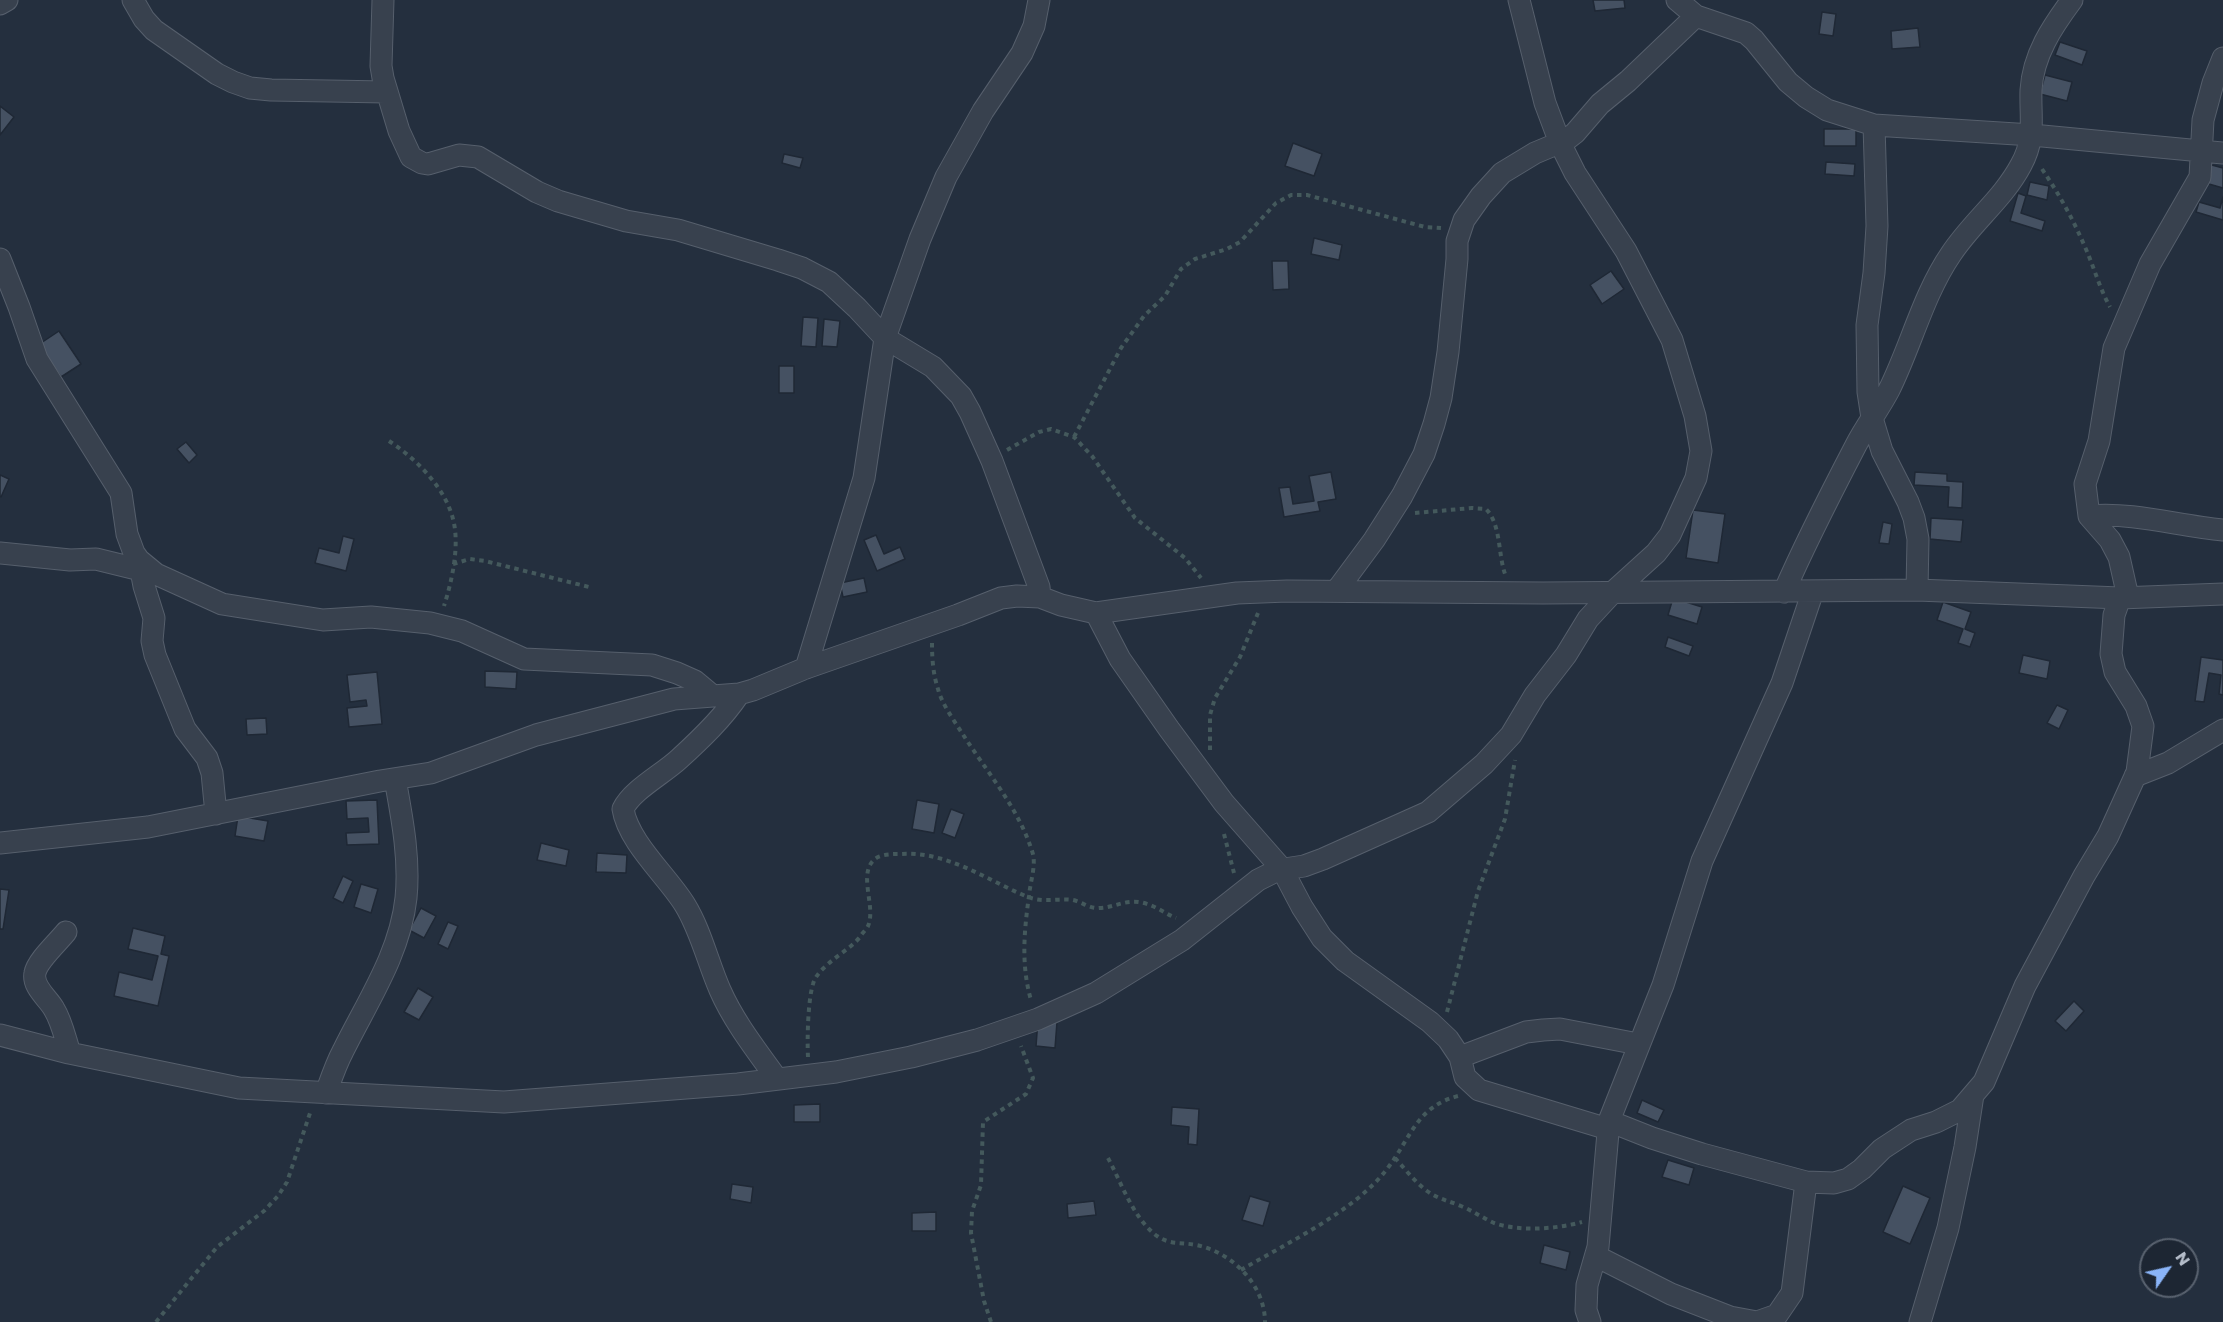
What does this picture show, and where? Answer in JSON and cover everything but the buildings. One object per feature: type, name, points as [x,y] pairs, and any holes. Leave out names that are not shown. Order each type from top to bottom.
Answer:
[{"type":"street","points":[[0,4],[7,0]]},
{"type":"street","points":[[133,0],[144,19],[164,38],[217,74],[241,85],[271,90],[386,92]]},
{"type":"street","points":[[383,0],[381,66],[386,92],[399,131],[411,157],[415,160],[428,164],[459,155],[478,157],[537,192],[558,201],[626,220],[678,230],[802,268],[829,282],[840,291],[885,338],[933,367],[949,382],[970,412],[992,461],[1039,587],[1040,597]]},
{"type":"street","points":[[806,668],[864,478],[885,338],[920,239],[946,177],[983,111],[1022,53],[1034,26],[1039,0]]},
{"type":"street","points":[[0,1035],[70,1053],[239,1088],[320,1093],[504,1102],[738,1084],[810,1075],[911,1057],[1038,1019],[1096,993],[1182,940],[1271,872],[1304,866],[1323,859],[1428,812],[1484,764],[1519,724],[1535,695],[1566,655],[1588,619],[1613,592],[1656,553],[1670,535],[1696,478],[1701,451],[1695,416],[1672,340],[1626,251],[1575,173],[1560,143],[1545,103],[1519,0]]},
{"type":"street","points":[[1677,0],[1696,16],[1746,33],[1788,82],[1806,97],[1827,110],[1874,125],[2030,142],[2223,153]]},
{"type":"street","points":[[1785,591],[1809,534],[1889,389],[1934,282],[1951,253],[2012,181],[2030,142],[2031,88],[2042,43],[2072,0]]},
{"type":"street","points":[[1337,590],[1391,514],[1424,454],[1441,398],[1459,229],[1475,203],[1502,173],[1575,133],[1600,104],[1628,81],[1696,16]]},
{"type":"street","points":[[1096,613],[1120,659],[1224,803],[1282,869],[1311,923],[1322,938],[1345,961],[1430,1022],[1454,1047],[1460,1057],[1465,1077],[1479,1090],[1806,1182],[1834,1183],[1848,1179],[1882,1149],[1911,1130],[1936,1122],[1960,1110],[1984,1082],[2025,986],[2108,836],[2135,776],[2142,744],[2143,726],[2136,706],[2115,672],[2111,654],[2114,615],[2124,598],[2119,557],[2110,540],[2089,516],[2085,484],[2098,441],[2114,348],[2151,264],[2200,177],[2200,150],[2207,102],[2223,57]]},
{"type":"street","points":[[1874,125],[1877,226],[1867,325],[1872,418],[1881,451],[1914,518],[1918,539],[1917,590]]},
{"type":"street","points":[[0,259],[37,359],[121,493],[127,534],[145,568],[154,618],[152,641],[154,655],[185,729],[207,758],[212,773],[216,814]]},
{"type":"street","points":[[2089,516],[2112,514],[2135,516],[2223,530]]},
{"type":"street","points":[[0,554],[96,560],[145,568],[222,604],[323,620],[370,617],[439,624],[482,639],[524,659],[652,665],[695,681],[713,696]]},
{"type":"street","points":[[0,843],[148,827],[431,773],[536,735],[674,699],[740,694],[1001,598],[1017,596],[1040,597],[1061,605],[1096,613],[1237,593],[1337,590],[1613,592],[1917,590],[2124,598],[2223,594]]},
{"type":"street","points":[[1590,1322],[1586,1310],[1587,1285],[1596,1256],[1602,1216],[1608,1125],[1663,985],[1702,861],[1782,683],[1813,591]]},
{"type":"street","points":[[740,694],[701,738],[633,796],[623,809],[626,822],[654,865],[687,908],[721,993],[733,1016],[777,1079]]},
{"type":"street","points":[[2135,776],[2168,763],[2223,730]]},
{"type":"street","points":[[320,1093],[377,989],[394,943],[406,899],[406,852],[395,779]]},
{"type":"street","points":[[66,932],[37,967],[35,977],[36,983],[54,1008],[70,1053]]},
{"type":"street","points":[[1460,1057],[1526,1032],[1544,1030],[1560,1029],[1638,1044]]},
{"type":"street","points":[[1920,1322],[1948,1228],[1973,1095]]},
{"type":"street","points":[[1596,1256],[1671,1294],[1730,1317],[1757,1322],[1777,1315],[1792,1293],[1806,1182]]},
{"type":"path","points":[[2030,142],[2071,215],[2098,284],[2123,327]]},
{"type":"path","points":[[1074,437],[1121,348],[1144,316],[1165,296],[1181,269],[1195,259],[1227,249],[1240,242],[1275,203],[1291,195],[1307,195],[1425,227],[1459,229]]},
{"type":"path","points":[[992,461],[1039,432],[1051,429],[1074,437],[1092,456],[1135,518],[1185,558],[1199,574],[1212,597]]},
{"type":"path","points":[[389,441],[418,465],[448,504],[455,530],[453,565],[439,624]]},
{"type":"path","points":[[1391,514],[1486,509],[1491,514],[1495,526],[1511,592]]},
{"type":"path","points":[[453,565],[470,559],[485,561],[589,587]]},
{"type":"path","points":[[1211,757],[1210,715],[1215,698],[1240,657],[1257,614],[1270,592]]},
{"type":"path","points":[[931,624],[932,661],[938,690],[952,717],[1020,821],[1033,853],[1025,929],[1024,967],[1026,985],[1038,1019]]},
{"type":"path","points":[[1442,1034],[1478,891],[1505,819],[1519,724]]},
{"type":"path","points":[[1222,824],[1240,894]]},
{"type":"path","points":[[810,1075],[807,1043],[813,982],[827,964],[854,945],[868,925],[870,908],[868,875],[870,866],[877,858],[885,855],[912,853],[932,856],[1040,901],[1075,900],[1094,908],[1122,902],[1138,902],[1148,904],[1186,921],[1204,922]]},
{"type":"path","points":[[991,1322],[984,1300],[971,1233],[972,1212],[981,1185],[983,1122],[1026,1094],[1033,1078],[1014,1028]]},
{"type":"path","points":[[1241,1270],[1357,1199],[1386,1170],[1420,1118],[1430,1109],[1442,1100],[1479,1090]]},
{"type":"path","points":[[156,1322],[217,1246],[264,1211],[278,1196],[287,1182],[320,1093]]},
{"type":"path","points":[[1108,1158],[1135,1211],[1147,1227],[1171,1244],[1196,1245],[1217,1251],[1241,1270],[1252,1282],[1265,1308],[1265,1322]]},
{"type":"path","points":[[1395,1158],[1426,1191],[1494,1222],[1512,1227],[1540,1227],[1570,1225],[1602,1216]]}]
